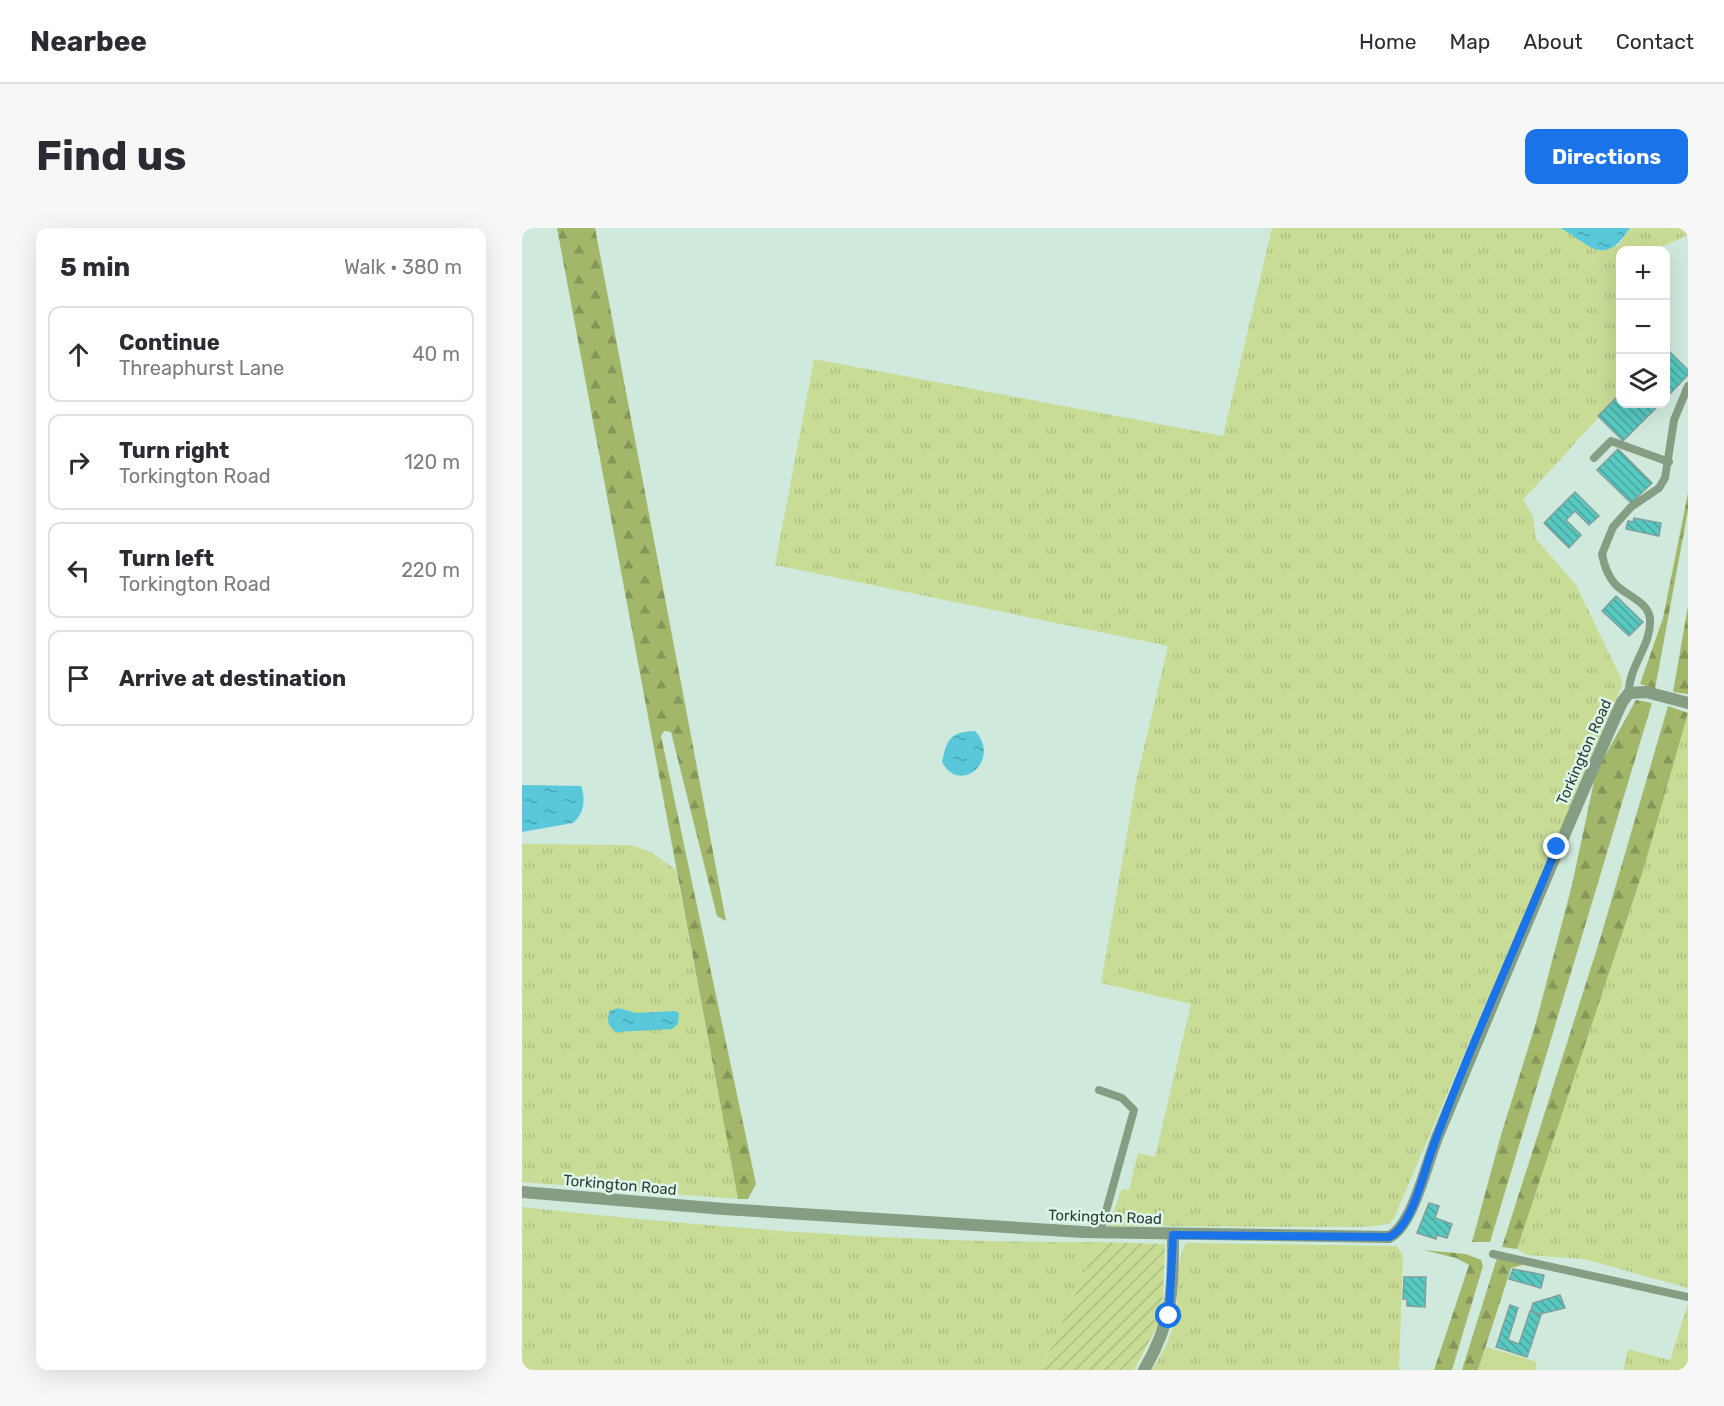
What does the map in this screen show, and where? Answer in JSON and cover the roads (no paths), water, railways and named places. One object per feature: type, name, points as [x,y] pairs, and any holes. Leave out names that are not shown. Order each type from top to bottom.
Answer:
[{"type":"street","name":"Torkington Road","points":[[522,1192],[733,1210],[1100,1233],[1389,1237],[1398,1233],[1408,1216],[1435,1142],[1557,847],[1622,702],[1629,693],[1646,692],[1688,703]]},
{"type":"street","points":[[1144,1370],[1158,1346],[1169,1316],[1173,1235]]},
{"type":"lane","points":[[1629,693],[1629,678],[1646,641],[1651,620],[1645,607],[1615,583],[1602,554],[1607,539],[1621,518],[1659,488],[1669,462],[1674,420],[1688,386]]},
{"type":"lane","points":[[1594,458],[1611,441],[1669,462]]},
{"type":"lane","points":[[1099,1090],[1122,1098],[1134,1110],[1100,1233]]},
{"type":"lane","points":[[1493,1254],[1688,1297]]},
{"type":"water","points":[[1561,228],[1630,228],[1613,247],[1598,250]]},
{"type":"water","points":[[975,731],[982,742],[984,753],[981,763],[967,775],[959,776],[950,772],[942,762],[948,742],[955,735]]},
{"type":"water","points":[[522,785],[581,786],[584,801],[582,811],[573,823],[522,832]]},
{"type":"water","points":[[618,1008],[636,1013],[675,1011],[679,1013],[678,1024],[672,1029],[615,1032],[609,1025],[608,1017],[610,1011]]}]
